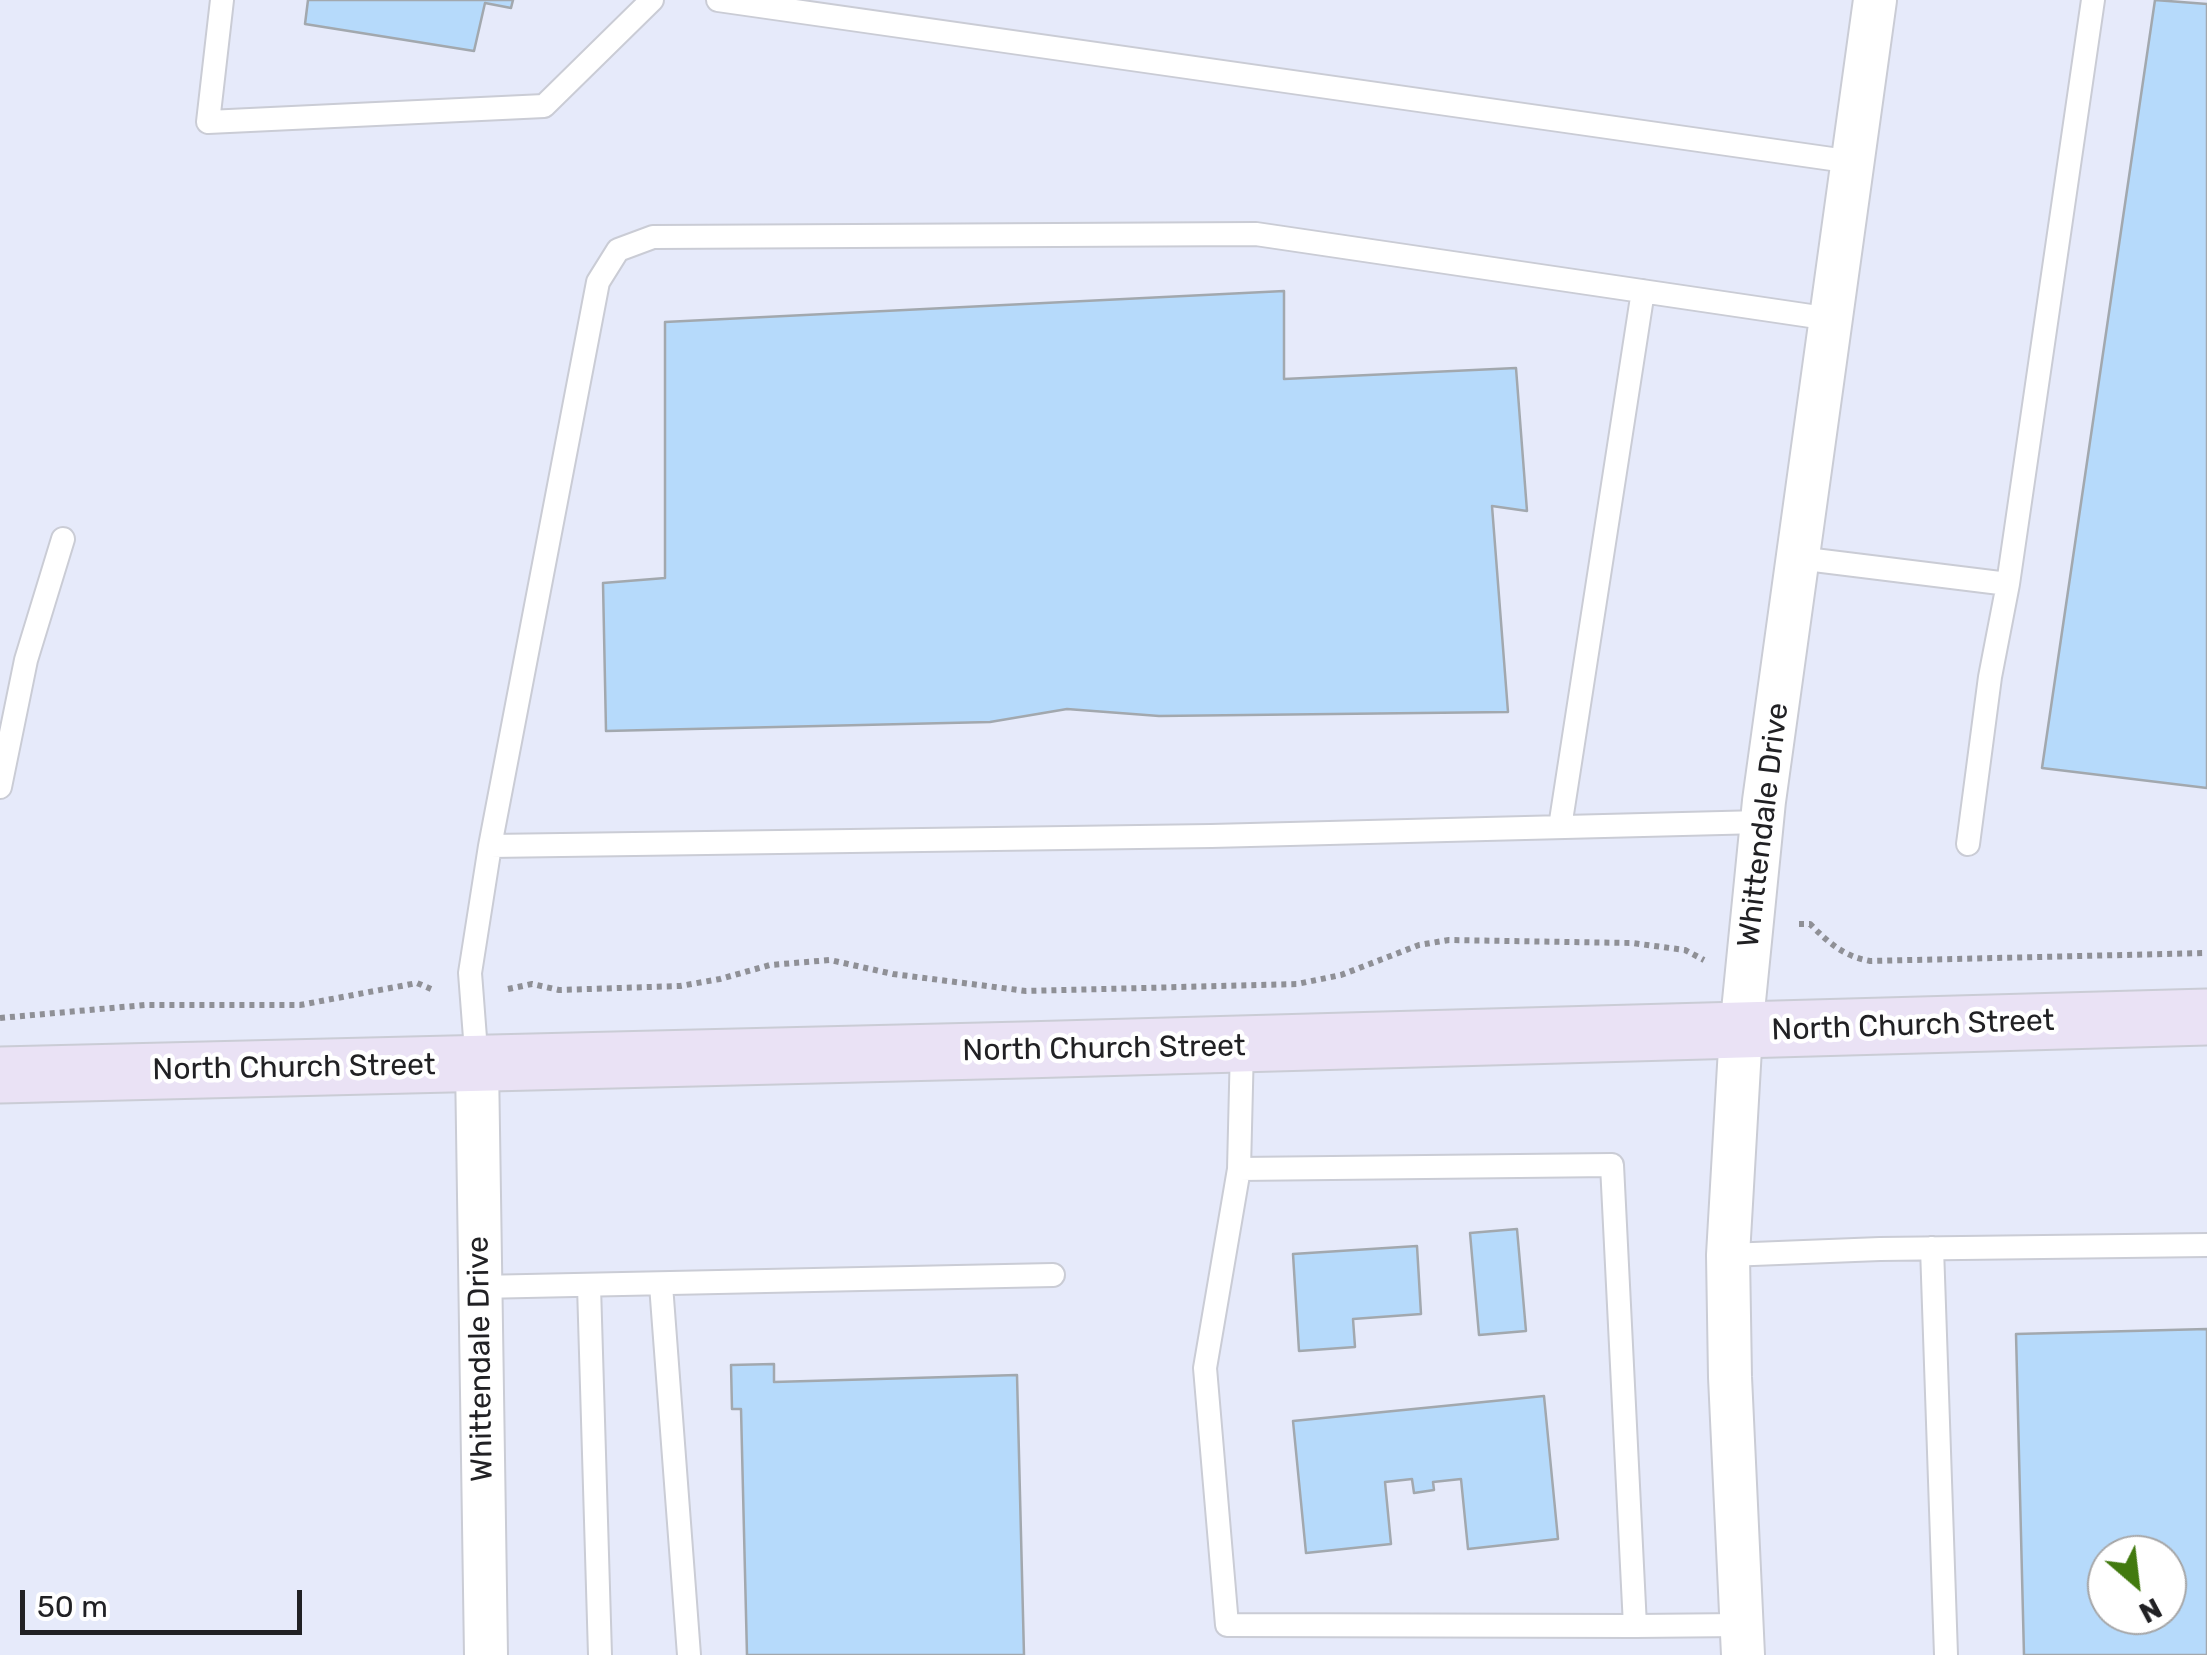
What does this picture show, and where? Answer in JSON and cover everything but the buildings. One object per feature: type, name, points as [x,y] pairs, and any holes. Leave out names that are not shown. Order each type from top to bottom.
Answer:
[{"type":"main road","name":"North Church Street","points":[[0,1075],[1242,1046],[2207,1018]]},
{"type":"street","name":"Whittendale Drive","points":[[1742,1640],[1728,1255],[1740,1031],[1762,822],[1874,0]]},
{"type":"street","name":"Whittendale Drive","points":[[477,1064],[486,1655]]},
{"type":"lane","points":[[222,0],[208,122],[544,106],[652,0]]},
{"type":"lane","points":[[718,0],[1853,162]]},
{"type":"lane","points":[[1968,844],[2093,0]]},
{"type":"lane","points":[[477,1064],[470,973],[490,846],[598,282],[618,250],[653,237],[1256,234],[1831,320]]},
{"type":"lane","points":[[1560,827],[1642,291]]},
{"type":"lane","points":[[0,787],[26,660],[64,539]]},
{"type":"lane","points":[[1798,558],[2008,584]]},
{"type":"lane","points":[[490,846],[1152,837],[1762,822]]},
{"type":"lane","points":[[1242,1046],[1239,1169],[1206,1368],[1227,1625],[1635,1626],[1742,1640]]},
{"type":"lane","points":[[1239,1169],[1612,1166],[1635,1626]]},
{"type":"lane","points":[[1728,1255],[2207,1245]]},
{"type":"lane","points":[[1932,1248],[1946,1655]]},
{"type":"lane","points":[[479,1288],[1052,1276]]},
{"type":"lane","points":[[661,1284],[689,1655]]},
{"type":"lane","points":[[589,1286],[600,1655]]},
{"type":"path","points":[[1799,924],[1810,924],[1832,947],[1850,957],[1870,961],[2207,953]]},
{"type":"path","points":[[508,988],[532,984],[577,990],[680,986],[770,966],[830,960],[893,974],[1026,991],[1296,984],[1342,974],[1419,944],[1449,940],[1632,943],[1685,950],[1704,960]]},
{"type":"path","points":[[0,1018],[145,1005],[300,1005],[417,983],[431,988]]},
{"type":"shaded area","points":[[0,0],[2207,0],[2207,1655],[0,1655]]}]
